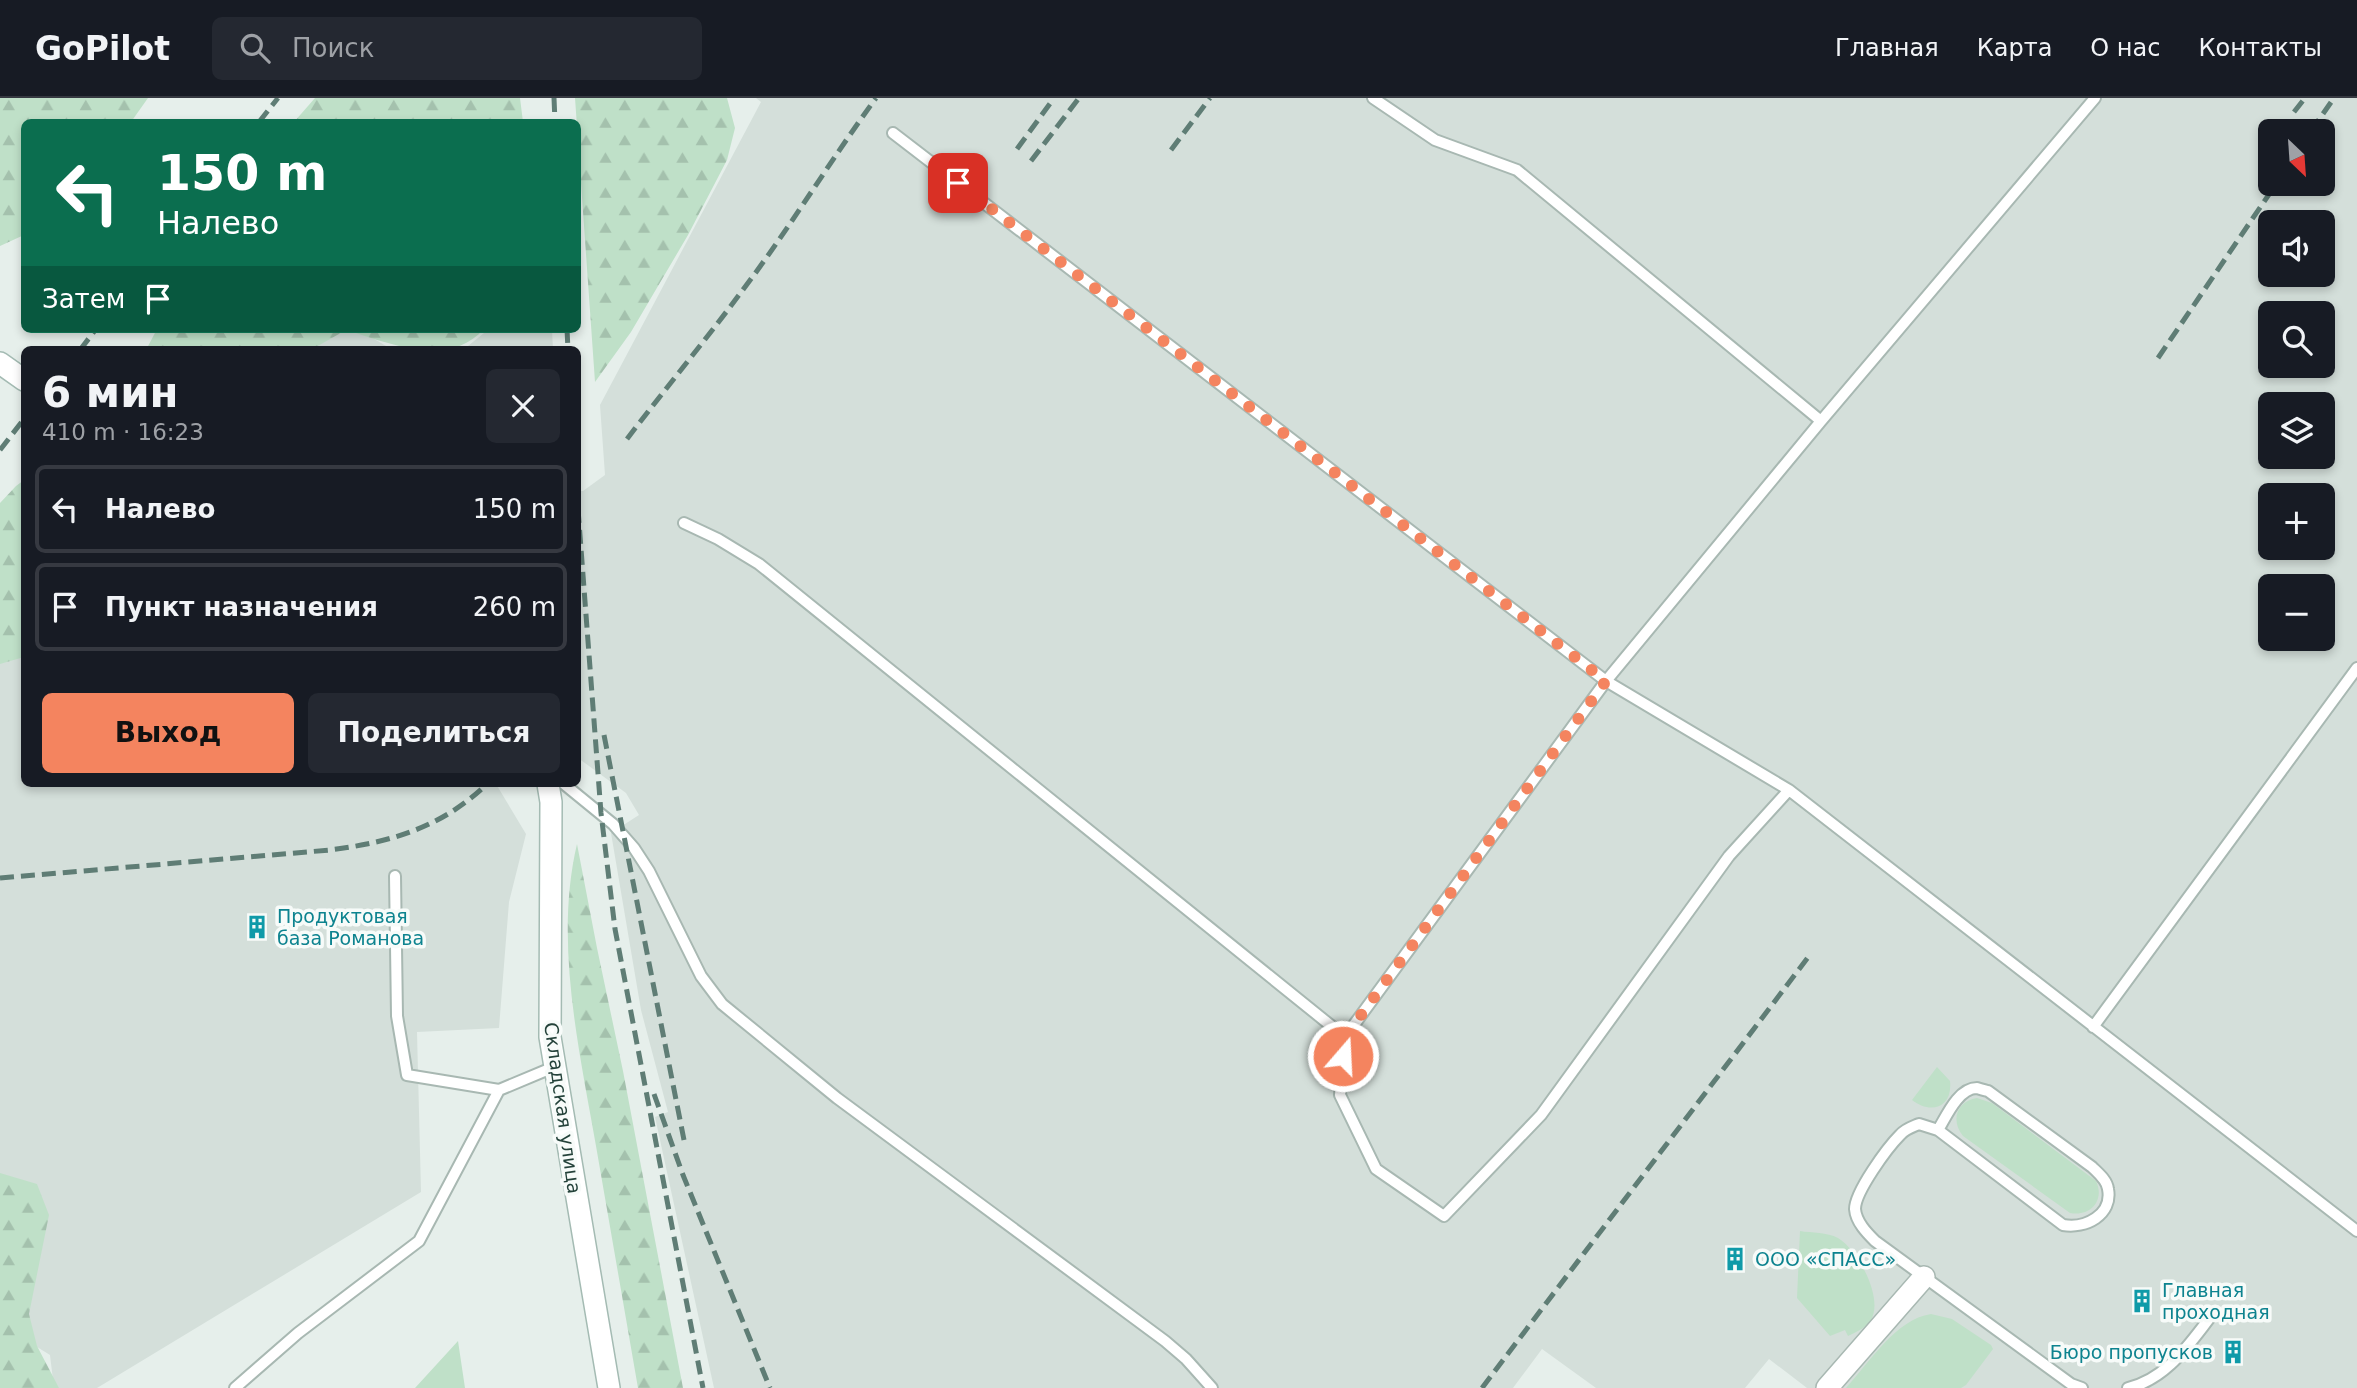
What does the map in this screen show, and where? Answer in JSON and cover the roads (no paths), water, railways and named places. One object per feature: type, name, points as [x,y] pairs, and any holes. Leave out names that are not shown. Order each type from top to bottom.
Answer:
[{"type":"street","points":[[0,363],[21,378]]},
{"type":"street","name":"Складская улица","points":[[548,787],[551,802],[550,1037],[609,1388]]},
{"type":"street","points":[[1827,1388],[1924,1277]]},
{"type":"lane","points":[[1373,98],[1435,140],[1517,170],[1821,421]]},
{"type":"lane","points":[[1789,790],[1729,856],[1541,1115],[1444,1216],[1376,1169],[1340,1095],[1345,1037],[1606,681],[1821,421],[2095,98]]},
{"type":"lane","points":[[893,134],[1606,681],[1789,790],[2357,1231]]},
{"type":"lane","points":[[684,523],[718,539],[759,564],[1345,1037]]},
{"type":"lane","points":[[2093,1027],[2357,668]]},
{"type":"lane","points":[[568,787],[607,818],[634,848],[649,871],[702,976],[729,1011],[836,1098],[1165,1341],[1212,1388]]},
{"type":"lane","points":[[396,876],[397,1016],[407,1075],[499,1090],[554,1067]]},
{"type":"lane","points":[[1938,1130],[1957,1100],[1968,1091],[1977,1088],[1988,1091],[2102,1177],[2108,1188],[2108,1202],[2104,1210],[2094,1220],[2082,1226],[2063,1225],[1938,1130],[1919,1124],[1900,1134],[1862,1187],[1856,1200],[1855,1213],[1868,1234],[2071,1384],[2082,1388]]},
{"type":"lane","points":[[235,1388],[298,1334],[419,1241],[499,1090]]},
{"type":"lane","points":[[2128,1388],[2152,1378],[2173,1363],[2212,1315]]},
{"type":"railway","points":[[261,119],[278,98]]},
{"type":"railway","points":[[554,98],[555,119]]},
{"type":"railway","points":[[627,439],[759,267],[876,98]]},
{"type":"railway","points":[[1017,149],[1054,98]]},
{"type":"railway","points":[[1031,161],[1079,98]]},
{"type":"railway","points":[[1171,150],[1210,98]]},
{"type":"railway","points":[[2294,112],[2305,98]]},
{"type":"railway","points":[[2319,119],[2334,98]]},
{"type":"railway","points":[[2158,358],[2268,196]]},
{"type":"railway","points":[[83,346],[93,333]]},
{"type":"railway","points":[[567,333],[568,346]]},
{"type":"railway","points":[[0,450],[21,423]]},
{"type":"railway","points":[[581,549],[601,813],[615,929],[703,1388]]},
{"type":"railway","points":[[604,735],[684,1140]]},
{"type":"railway","points":[[0,878],[352,847],[414,831],[452,812],[484,787]]},
{"type":"railway","points":[[1482,1388],[1809,956]]},
{"type":"railway","points":[[654,1094],[683,1175],[770,1388]]},
{"type":"place","name":"Продуктовая база Романова","points":[[257,927]]},
{"type":"place","name":"ООО «СПАСС»","points":[[1735,1259]]},
{"type":"place","name":"Главная проходная","points":[[2142,1301]]},
{"type":"place","name":"Бюро пропусков","points":[[2233,1352]]}]
